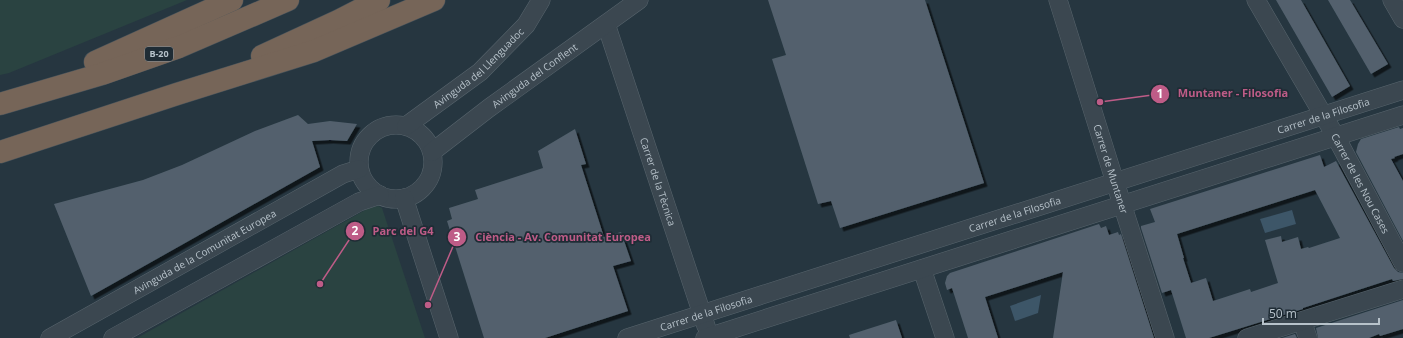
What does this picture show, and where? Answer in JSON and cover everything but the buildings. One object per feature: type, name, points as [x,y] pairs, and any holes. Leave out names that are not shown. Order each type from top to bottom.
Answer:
[{"type":"highway","points":[[26,97],[82,68],[232,0]]},
{"type":"highway","name":"B-20","points":[[0,104],[102,74],[179,47],[288,0]]},
{"type":"highway","points":[[177,94],[338,21],[379,0]]},
{"type":"highway","points":[[0,152],[177,94],[314,52],[434,0]]},
{"type":"street","name":"Avinguda del Llenguadoc","points":[[406,126],[480,72],[526,25],[541,0]]},
{"type":"street","name":"Avinguda del Conflent","points":[[432,152],[489,108],[639,0]]},
{"type":"street","name":"Carrer de Muntaner","points":[[1058,0],[1165,338]]},
{"type":"street","name":"Carrer de les Nou Cases","points":[[1256,0],[1336,137],[1403,263]]},
{"type":"street","points":[[1392,0],[1403,19]]},
{"type":"street","name":"Carrer de la Tècnica","points":[[606,24],[702,314],[708,337]]},
{"type":"street","name":"Carrer de la Filosofia","points":[[627,338],[1403,90]]},
{"type":"street","points":[[708,337],[1403,115]]},
{"type":"street","points":[[396,124],[416,130],[425,139],[432,152],[432,172],[428,180],[418,192],[404,198],[391,198],[380,195],[370,189],[359,169],[362,145],[370,134],[387,125],[396,124]]},
{"type":"street","name":"Avinguda de la Comunitat Europea","points":[[50,338],[343,174],[359,169]]},
{"type":"street","points":[[113,338],[359,202],[380,195]]},
{"type":"street","points":[[404,198],[449,338]]},
{"type":"street","points":[[922,269],[944,338]]},
{"type":"street","points":[[1247,338],[1403,289]]},
{"type":"street","points":[[1302,321],[1308,338]]},
{"type":"green space","points":[[0,0],[187,0],[9,73],[0,75]]},
{"type":"green space","points":[[378,206],[382,208],[425,338],[137,338],[367,209]]},
{"type":"water","points":[[1292,210],[1296,224],[1265,233],[1260,219]]},
{"type":"water","points":[[1041,295],[1038,313],[1015,321],[1010,306]]},
{"type":"place","name":"Muntaner - Filosofia","points":[[1100,102]]},
{"type":"place","name":"Parc del G4","points":[[320,284]]},
{"type":"place","name":"Ciència - Av. Comunitat Europea","points":[[428,305]]}]
